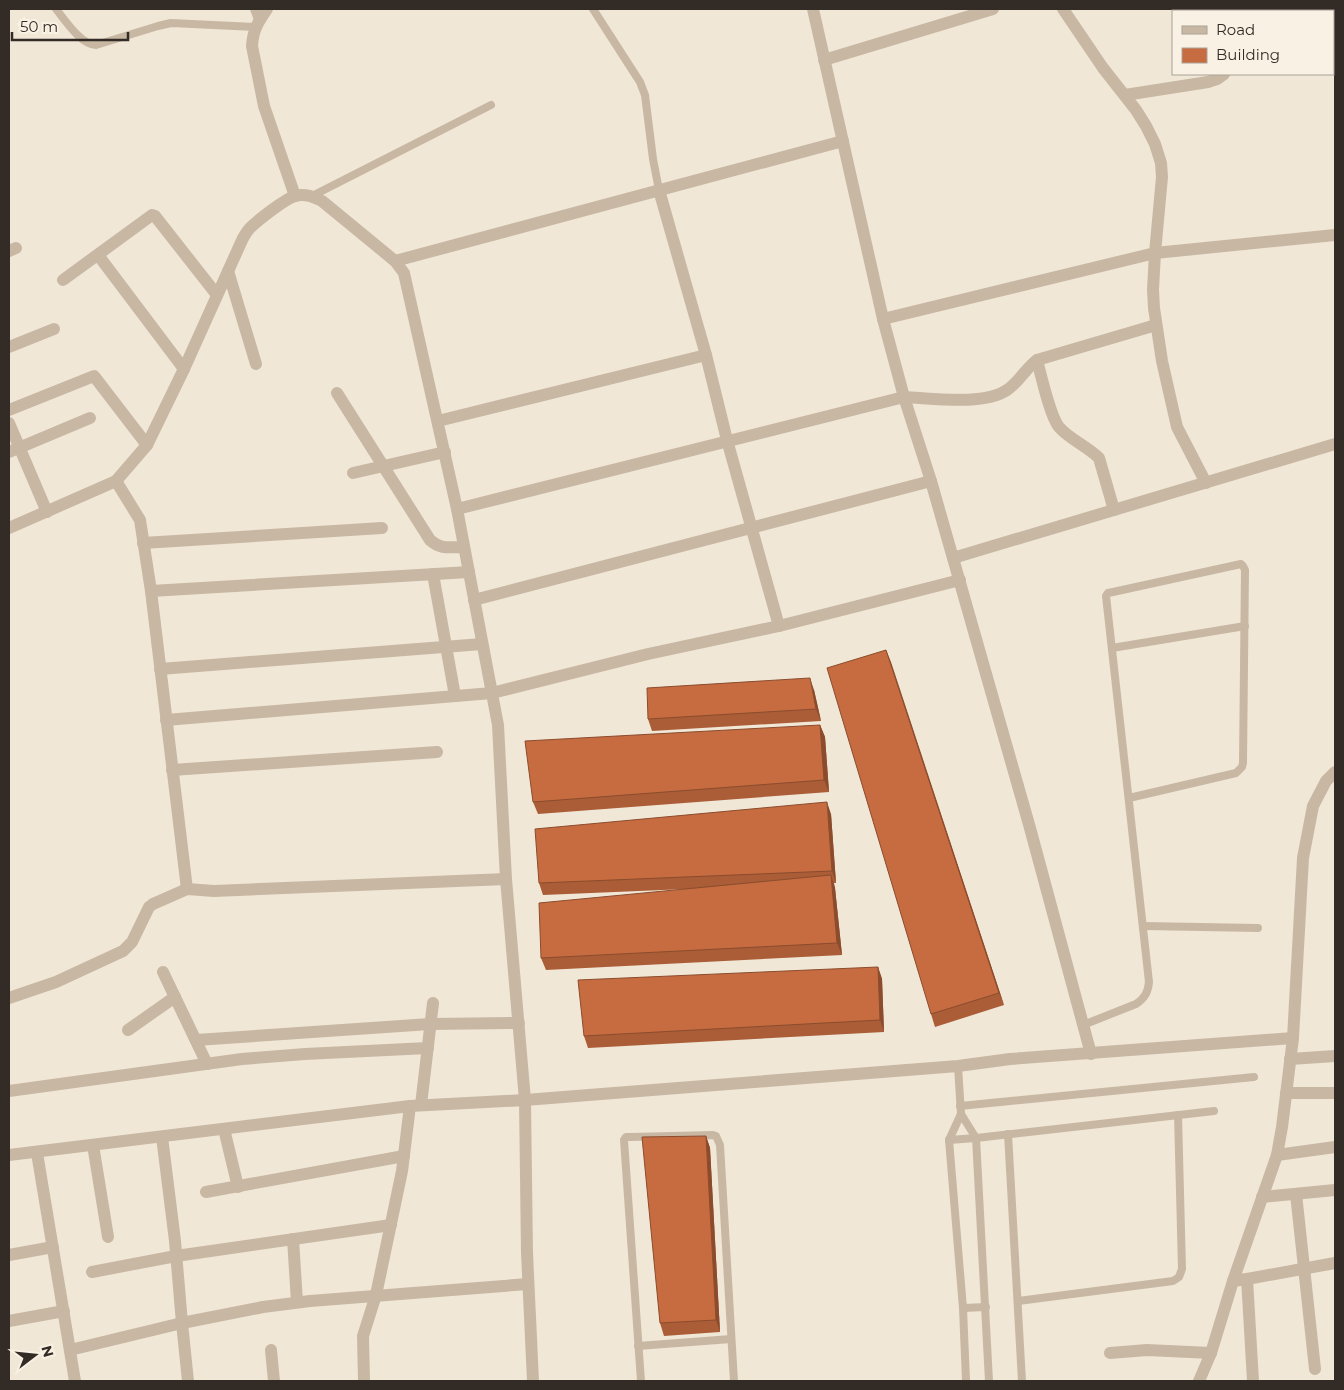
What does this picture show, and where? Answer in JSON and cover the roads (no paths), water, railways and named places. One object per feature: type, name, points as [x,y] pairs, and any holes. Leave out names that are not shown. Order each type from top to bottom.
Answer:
[{"type":"street","points":[[266,9],[257,24],[252,46],[264,106],[295,196]]},
{"type":"street","points":[[812,9],[883,318],[904,397],[960,580],[1033,838],[1091,1054]]},
{"type":"street","points":[[824,60],[993,9]]},
{"type":"street","points":[[1063,9],[1103,68],[1146,126],[1155,144],[1161,163],[1162,177],[1153,290],[1156,325],[1177,427],[1206,483]]},
{"type":"street","points":[[1124,96],[1208,82],[1223,75]]},
{"type":"street","points":[[395,261],[843,141]]},
{"type":"street","points":[[659,190],[706,355],[779,626]]},
{"type":"street","points":[[9,528],[116,481],[147,445],[184,370],[243,238],[250,228],[276,208],[295,196],[312,196],[322,201],[395,261],[404,273],[457,509],[498,725],[506,879],[525,1100],[527,1253],[533,1381]]},
{"type":"street","points":[[63,280],[152,215],[155,216],[217,295]]},
{"type":"street","points":[[883,318],[1156,253],[1335,235]]},
{"type":"street","points":[[98,255],[184,370]]},
{"type":"street","points":[[228,271],[256,364]]},
{"type":"street","points":[[457,509],[904,397],[956,400],[994,397],[1012,386],[1031,364],[1037,360],[1156,325]]},
{"type":"street","points":[[9,347],[54,329]]},
{"type":"street","points":[[438,421],[706,355]]},
{"type":"street","points":[[1037,360],[1056,422],[1063,430],[1099,458],[1114,510]]},
{"type":"street","points":[[9,410],[94,376],[147,445]]},
{"type":"street","points":[[337,393],[430,540],[436,546],[464,547]]},
{"type":"street","points":[[14,450],[90,418]]},
{"type":"street","points":[[9,423],[14,450],[47,512]]},
{"type":"street","points":[[953,558],[1335,444]]},
{"type":"street","points":[[353,472],[444,452]]},
{"type":"street","points":[[116,481],[140,520],[144,543],[187,890]]},
{"type":"street","points":[[474,600],[931,481]]},
{"type":"street","points":[[144,543],[382,528]]},
{"type":"street","points":[[151,591],[469,572]]},
{"type":"street","points":[[432,574],[455,696]]},
{"type":"street","points":[[166,720],[492,693],[648,654],[779,626],[960,580]]},
{"type":"street","points":[[160,669],[482,644]]},
{"type":"street","points":[[172,770],[436,752]]},
{"type":"street","points":[[1199,1381],[1211,1353],[1277,1155],[1293,1038],[1304,858],[1313,806],[1326,781],[1335,772]]},
{"type":"street","points":[[9,998],[56,982],[123,950],[132,942],[149,907],[187,890],[214,891],[506,879]]},
{"type":"street","points":[[163,972],[207,1064]]},
{"type":"street","points":[[128,1030],[175,998]]},
{"type":"street","points":[[364,1381],[363,1336],[376,1295],[391,1225],[428,1048],[433,1003]]},
{"type":"street","points":[[196,1040],[430,1024],[519,1024]]},
{"type":"street","points":[[9,1155],[416,1105],[525,1100],[958,1066],[1010,1059],[1293,1038]]},
{"type":"street","points":[[9,1092],[242,1059],[428,1048]]},
{"type":"street","points":[[1290,1059],[1335,1056]]},
{"type":"street","points":[[1286,1093],[1335,1093]]},
{"type":"street","points":[[224,1129],[238,1186]]},
{"type":"street","points":[[162,1137],[188,1381]]},
{"type":"street","points":[[93,1145],[108,1237]]},
{"type":"street","points":[[1277,1155],[1335,1147]]},
{"type":"street","points":[[38,1152],[75,1381]]},
{"type":"street","points":[[206,1192],[404,1156]]},
{"type":"street","points":[[1262,1198],[1335,1190]]},
{"type":"street","points":[[1296,1194],[1315,1370]]},
{"type":"street","points":[[92,1272],[176,1256],[391,1225]]},
{"type":"street","points":[[293,1239],[296,1302]]},
{"type":"street","points":[[9,1255],[53,1247]]},
{"type":"street","points":[[1234,1281],[1335,1263]]},
{"type":"street","points":[[1248,1280],[1254,1381]]},
{"type":"street","points":[[70,1350],[182,1323],[296,1302],[528,1284]]},
{"type":"street","points":[[9,1321],[64,1311]]},
{"type":"street","points":[[271,1350],[274,1381]]},
{"type":"street","points":[[1110,1353],[1147,1350],[1211,1353]]},
{"type":"lane","points":[[56,9],[83,40],[92,45],[172,23],[257,24],[254,9]]},
{"type":"lane","points":[[593,9],[640,82],[644,95],[659,190]]},
{"type":"lane","points":[[312,196],[491,105]]},
{"type":"lane","points":[[1084,1025],[1136,1004],[1146,995],[1149,982],[1106,600],[1108,593],[1240,564],[1244,566],[1245,570],[1242,767],[1236,773],[1129,798]]},
{"type":"lane","points":[[1112,648],[1245,626]]},
{"type":"lane","points":[[1143,926],[1258,928]]},
{"type":"lane","points":[[958,1066],[961,1114],[976,1138],[989,1381]]},
{"type":"lane","points":[[960,1106],[1254,1077]]},
{"type":"lane","points":[[949,1140],[1214,1111]]},
{"type":"lane","points":[[961,1114],[949,1140],[966,1381]]},
{"type":"lane","points":[[1018,1301],[1174,1281],[1179,1277],[1182,1269],[1178,1115]]},
{"type":"lane","points":[[1008,1134],[1022,1381]]},
{"type":"lane","points":[[641,1381],[624,1140],[626,1137],[713,1135],[716,1136],[720,1145],[734,1381]]},
{"type":"lane","points":[[962,1308],[986,1307]]},
{"type":"lane","points":[[638,1346],[732,1339]]}]
